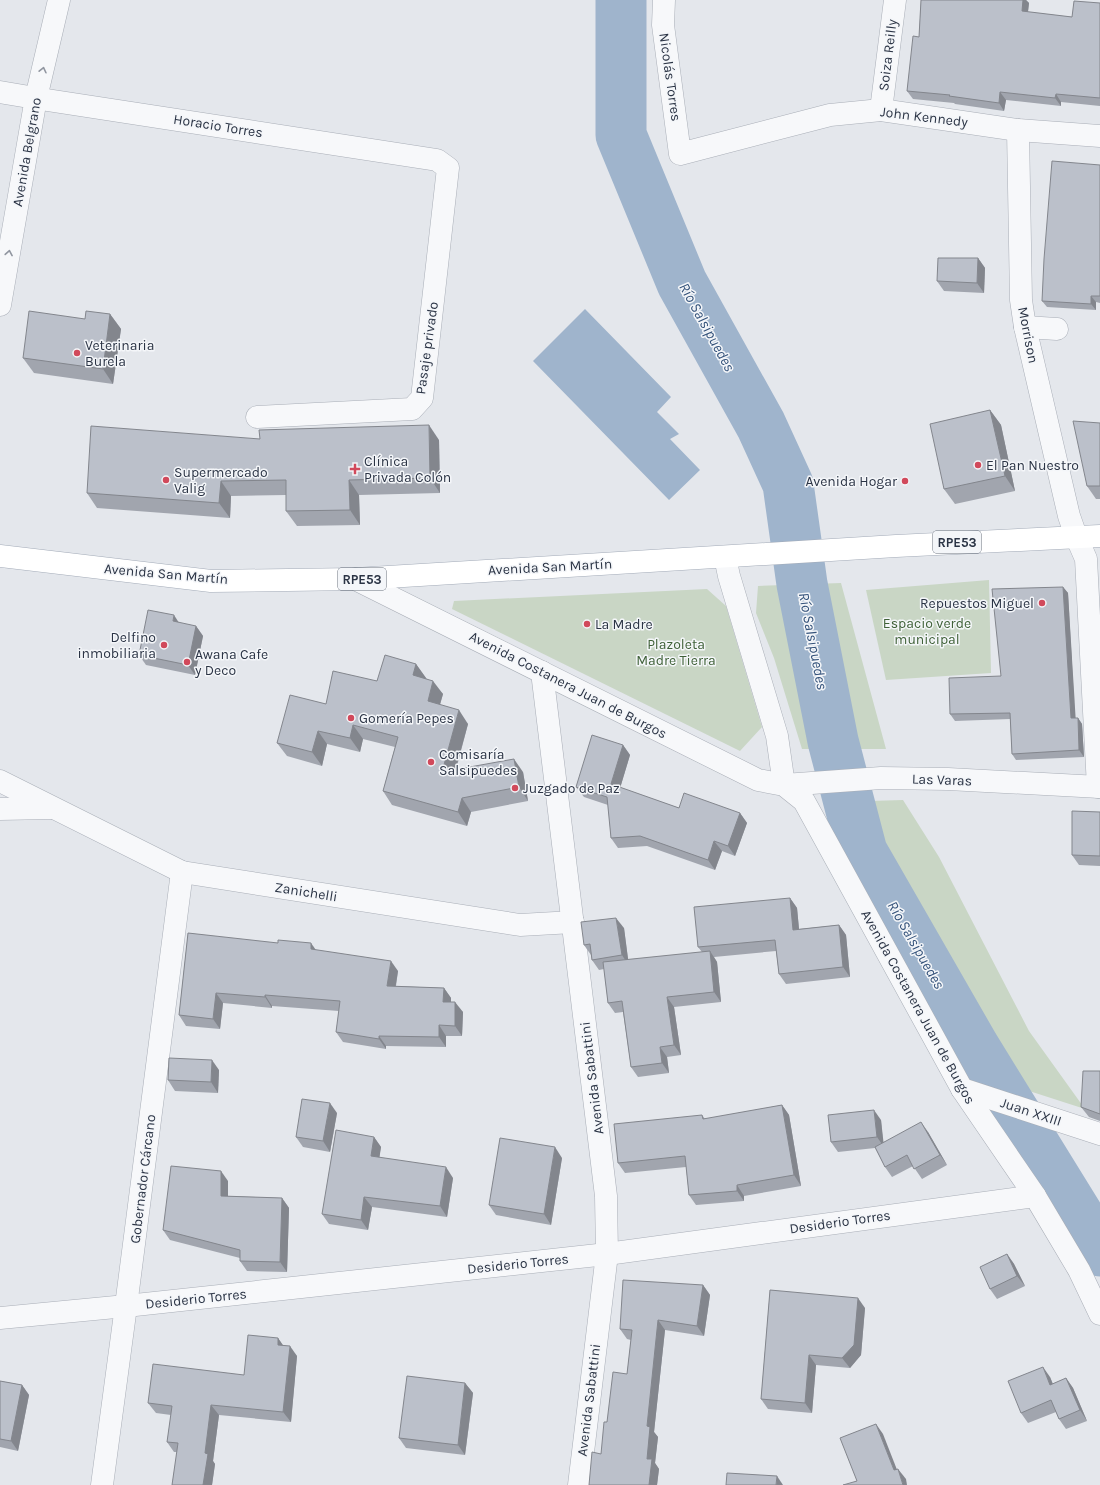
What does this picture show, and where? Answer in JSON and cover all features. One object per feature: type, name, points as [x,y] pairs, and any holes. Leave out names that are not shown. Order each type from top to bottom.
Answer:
[{"type":"main road","name":"Avenida San Martín","points":[[0,556],[211,581],[355,579],[839,549],[1100,536]]},
{"type":"street","name":"Avenida Belgrano","points":[[0,305],[36,98],[59,0]]},
{"type":"street","name":"Nicolás Torres","points":[[664,0],[663,25],[680,154]]},
{"type":"street","name":"Soiza Reilly","points":[[881,110],[895,0]]},
{"type":"street","name":"Horacio Torres","points":[[0,92],[437,160]]},
{"type":"street","name":"John Kennedy","points":[[680,154],[830,115],[881,110],[1018,130],[1100,136]]},
{"type":"street","name":"Morrison","points":[[1018,130],[1021,300],[1025,327],[1069,516],[1086,560],[1099,787]]},
{"type":"street","name":"Pasaje privado","points":[[257,417],[412,409],[422,398],[448,168],[437,160]]},
{"type":"street","points":[[1025,327],[1057,329]]},
{"type":"street","points":[[725,557],[777,736],[784,785]]},
{"type":"street","name":"Avenida Costanera Juan de Burgos","points":[[355,579],[758,780],[784,785],[804,802],[971,1092],[1035,1196],[1078,1270],[1100,1314]]},
{"type":"street","name":"Avenida Sabattini","points":[[542,672],[574,922],[606,1196],[607,1254],[579,1485]]},
{"type":"street","name":"Las Varas","points":[[784,785],[881,778],[948,779],[1099,787]]},
{"type":"street","name":"Zanichelli","points":[[0,781],[182,872],[520,925],[574,922]]},
{"type":"street","name":"Zanichelli","points":[[0,810],[53,808]]},
{"type":"street","name":"Gobernador Cárcano","points":[[102,1485],[182,872]]},
{"type":"street","name":"Juan XXIII","points":[[971,1092],[1093,1132]]},
{"type":"street","name":"Desiderio Torres","points":[[0,1318],[126,1306],[607,1254],[1035,1196]]},
{"type":"green space","name":"Espacio verde municipal","points":[[989,580],[991,673],[886,680],[866,590]]},
{"type":"green space","points":[[841,583],[886,749],[802,749],[774,658],[756,613],[758,586]]},
{"type":"green space","name":"Plazoleta Madre Tierra","points":[[707,589],[726,606],[762,727],[740,751],[452,609],[454,601]]},
{"type":"green space","points":[[903,800],[939,857],[1029,1031],[1085,1109],[973,1073],[829,807],[836,802]]},
{"type":"water","points":[[585,309],[671,397],[657,412],[679,434],[670,439],[700,470],[669,500],[533,361]]},
{"type":"building","points":[[921,0],[1023,0],[1022,11],[1072,17],[1074,1],[1100,3],[1100,98],[1056,94],[1055,98],[1000,92],[999,103],[949,96],[950,95],[907,91],[913,36],[919,37]]},
{"type":"building","points":[[1052,161],[1100,165],[1100,296],[1091,296],[1091,304],[1042,301]]},
{"type":"building","points":[[938,258],[978,258],[977,283],[937,281]]},
{"type":"building","points":[[29,311],[85,319],[86,311],[110,314],[103,369],[23,358]]},
{"type":"building","name":"El Pan Nuestro","points":[[990,410],[1005,476],[944,489],[930,424]]},
{"type":"building","points":[[1073,421],[1100,423],[1100,486],[1087,486]]},
{"type":"building","points":[[429,425],[430,478],[349,480],[350,510],[286,511],[286,480],[221,481],[219,503],[87,493],[91,426],[260,439],[259,430]]},
{"type":"building","points":[[1063,587],[1071,718],[1078,718],[1079,750],[1012,754],[1010,713],[950,714],[949,678],[1001,676],[992,589]]},
{"type":"building","points":[[148,610],[174,615],[173,621],[196,626],[188,665],[139,655]]},
{"type":"building","points":[[385,655],[416,664],[413,675],[433,681],[428,701],[459,710],[442,772],[514,759],[519,787],[462,798],[458,812],[383,791],[398,737],[353,725],[350,738],[318,731],[312,752],[277,743],[290,695],[326,704],[333,671],[377,681]]},
{"type":"building","points":[[592,735],[623,745],[611,784],[679,808],[684,793],[740,813],[728,846],[714,841],[708,860],[640,836],[611,838],[607,797],[576,787]]},
{"type":"building","points":[[1072,811],[1100,812],[1100,856],[1072,855]]},
{"type":"building","points":[[790,898],[793,930],[839,925],[843,967],[779,974],[775,940],[698,947],[694,907]]},
{"type":"building","points":[[616,918],[622,955],[592,960],[590,944],[584,945],[581,922]]},
{"type":"building","points":[[188,933],[278,943],[278,940],[311,943],[311,949],[391,961],[387,986],[444,988],[443,1002],[455,1002],[455,1026],[439,1025],[439,1037],[379,1036],[379,1039],[336,1032],[340,1001],[216,993],[213,1019],[179,1015]]},
{"type":"building","points":[[710,951],[714,992],[667,997],[674,1045],[660,1047],[662,1063],[631,1067],[622,1001],[608,1003],[603,962]]},
{"type":"building","points":[[169,1058],[212,1060],[211,1082],[168,1080]]},
{"type":"building","points":[[1083,1071],[1100,1071],[1100,1114],[1081,1107]]},
{"type":"building","points":[[302,1099],[330,1103],[323,1141],[296,1137]]},
{"type":"building","points":[[782,1105],[794,1175],[737,1185],[737,1191],[689,1195],[685,1156],[618,1163],[614,1124],[702,1115],[703,1119]]},
{"type":"building","points":[[874,1110],[877,1137],[831,1142],[828,1115]]},
{"type":"building","points":[[921,1122],[940,1155],[914,1169],[907,1155],[885,1167],[875,1147]]},
{"type":"building","points":[[336,1130],[374,1137],[371,1156],[446,1167],[440,1206],[364,1197],[361,1220],[322,1214]]},
{"type":"building","points":[[500,1138],[555,1147],[544,1214],[489,1205]]},
{"type":"building","points":[[171,1166],[221,1171],[221,1196],[282,1198],[280,1262],[240,1261],[240,1250],[163,1230]]},
{"type":"building","points":[[1007,1254],[1017,1276],[990,1289],[980,1267]]},
{"type":"building","points":[[623,1280],[703,1285],[697,1326],[658,1320],[647,1426],[650,1427],[647,1459],[652,1459],[649,1485],[589,1485],[592,1452],[601,1454],[604,1422],[607,1422],[613,1372],[627,1374],[632,1330],[620,1329]]},
{"type":"building","points":[[770,1290],[858,1298],[854,1345],[842,1358],[809,1355],[805,1403],[761,1399]]},
{"type":"building","points":[[248,1335],[278,1338],[278,1345],[290,1346],[283,1412],[211,1405],[205,1453],[208,1454],[203,1485],[172,1485],[178,1443],[167,1442],[172,1406],[148,1403],[153,1364],[244,1375]]},
{"type":"building","points":[[1043,1367],[1050,1385],[1066,1378],[1080,1410],[1059,1419],[1051,1400],[1021,1413],[1008,1381]]},
{"type":"building","points":[[407,1376],[465,1383],[458,1445],[399,1438]]},
{"type":"building","points":[[0,1381],[22,1385],[11,1441],[0,1439]]},
{"type":"building","points":[[876,1424],[894,1470],[898,1469],[903,1485],[843,1485],[857,1481],[840,1438]]},
{"type":"building","points":[[727,1473],[777,1476],[776,1485],[726,1485]]},
{"type":"waterway","name":"Río Salsipuedes","points":[[621,0],[621,135],[682,283],[761,425],[788,484],[802,584],[833,741],[862,852],[974,1047],[1100,1251]]},
{"type":"place","name":"Veterinaria Burela","points":[[77,353]]},
{"type":"place","name":"El Pan Nuestro","points":[[978,465]]},
{"type":"place","name":"Clínica Privada Colón","points":[[355,469]]},
{"type":"place","name":"Supermercado Valig","points":[[166,480]]},
{"type":"place","name":"Avenida Hogar","points":[[905,481]]},
{"type":"place","name":"Repuestos Miguel","points":[[1042,603]]},
{"type":"place","name":"La Madre","points":[[587,624]]},
{"type":"place","name":"Delfino inmobiliaria","points":[[164,645]]},
{"type":"place","name":"Awana Cafe y Deco","points":[[187,662]]},
{"type":"place","name":"Gomería Pepes","points":[[351,718]]},
{"type":"place","name":"Comisaría Salsipuedes","points":[[431,762]]},
{"type":"place","name":"Juzgado de Paz","points":[[515,788]]}]
